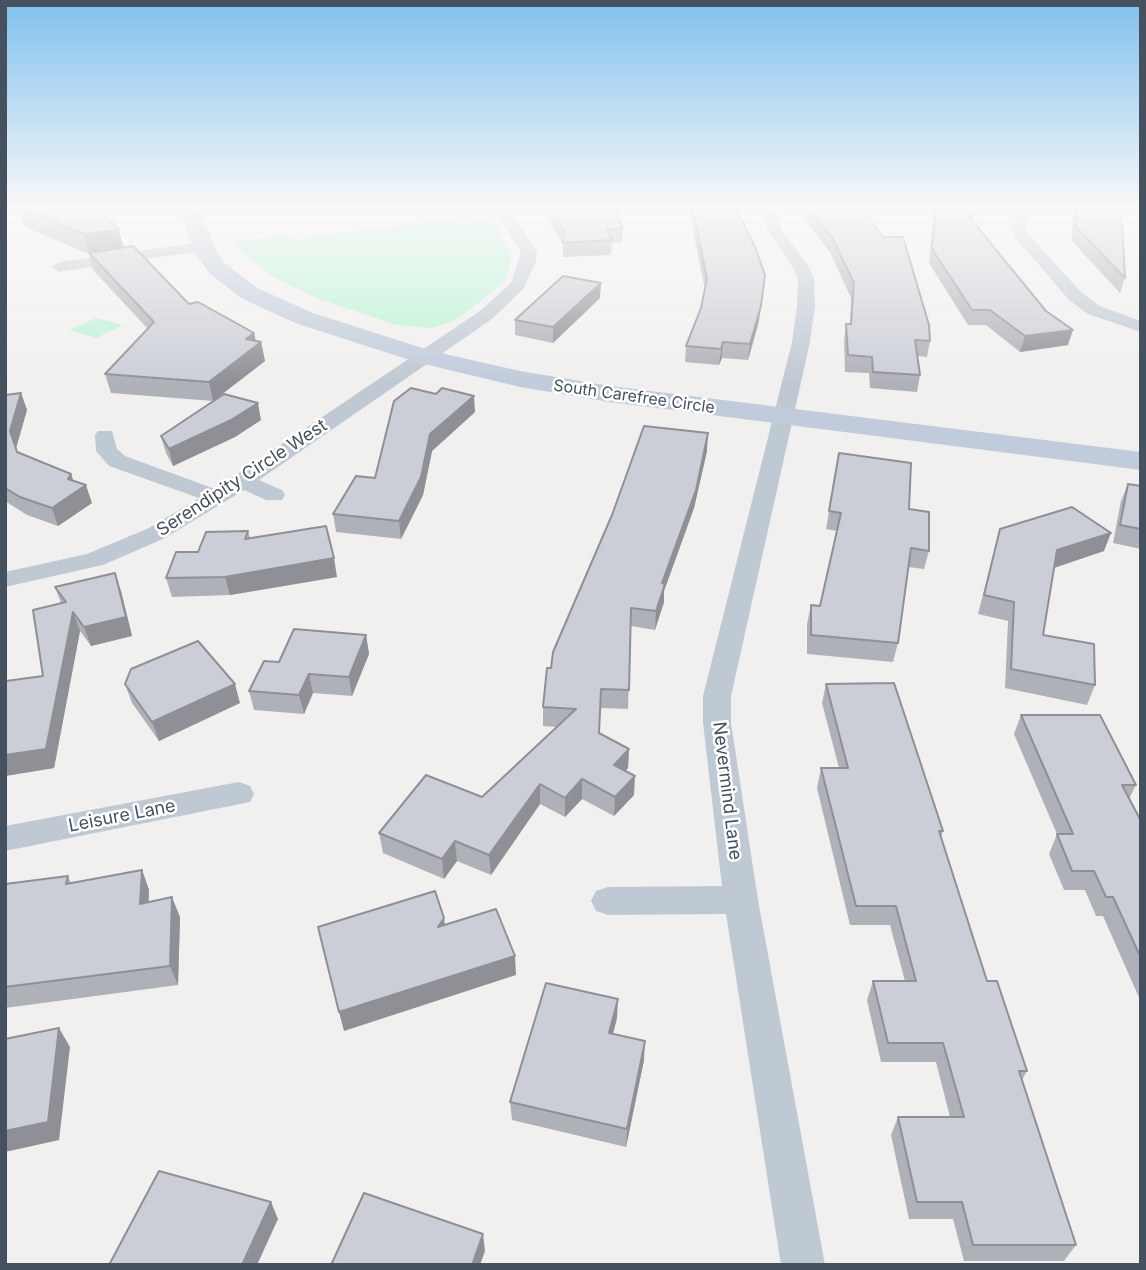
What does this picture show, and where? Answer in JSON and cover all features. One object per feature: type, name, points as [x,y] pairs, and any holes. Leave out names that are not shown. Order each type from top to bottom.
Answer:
[{"type":"main road","name":"South Carefree Circle","points":[[215,265],[231,280],[271,305],[339,331],[425,357],[566,388],[1141,461]]},
{"type":"street","points":[[59,267],[71,265]]},
{"type":"street","name":"Serendipity Circle West","points":[[5,580],[68,567],[128,548],[183,519],[243,481],[501,303],[524,273],[526,265]]},
{"type":"street","name":"Nevermind Lane","points":[[800,265],[807,289],[801,342],[717,696],[717,723],[741,900],[803,1265]]},
{"type":"street","points":[[1048,265],[1083,303],[1111,317],[1141,327]]},
{"type":"street","points":[[1093,321],[1111,317]]},
{"type":"street","points":[[105,435],[107,451],[117,461],[217,497]]},
{"type":"street","points":[[243,481],[274,495]]},
{"type":"street","name":"Leisure Lane","points":[[5,839],[239,794]]},
{"type":"street","points":[[608,901],[741,900]]},
{"type":"green space","points":[[258,265],[510,265],[503,283],[463,315],[431,328],[396,325],[319,299],[273,277]]},
{"type":"green space","points":[[96,318],[123,325],[96,338],[69,330]]},
{"type":"building","points":[[101,265],[152,265],[189,304],[198,302],[254,333],[246,339],[261,342],[209,382],[105,374],[154,322]]},
{"type":"building","points":[[704,265],[762,265],[765,275],[761,306],[750,344],[723,342],[721,349],[686,346],[701,308],[707,279]]},
{"type":"building","points":[[846,265],[911,265],[929,325],[930,341],[915,340],[920,375],[873,372],[872,357],[848,355],[846,324],[851,324],[854,283]]},
{"type":"building","points":[[943,265],[1009,265],[1046,311],[1073,330],[1025,336],[990,310],[972,310]]},
{"type":"building","points":[[1113,265],[1124,265],[1125,278]]},
{"type":"building","points":[[563,276],[601,283],[553,327],[515,320]]},
{"type":"building","points":[[411,388],[436,394],[442,388],[474,396],[430,434],[421,477],[399,521],[333,514],[356,476],[375,478],[394,401]]},
{"type":"building","points":[[21,393],[10,431],[17,452],[71,474],[68,479],[86,485],[52,508],[20,497],[5,488],[5,395]]},
{"type":"building","points":[[224,394],[258,403],[231,420],[169,449],[161,436]]},
{"type":"building","points":[[644,426],[708,433],[696,490],[662,583],[665,584],[656,611],[631,608],[629,690],[601,689],[599,733],[629,749],[614,765],[635,776],[615,797],[582,779],[565,798],[540,784],[489,855],[455,841],[442,859],[379,833],[426,775],[482,797],[576,709],[543,707],[547,668],[551,668],[553,652],[612,515]]},
{"type":"building","points":[[839,453],[911,463],[909,509],[929,512],[929,551],[911,548],[898,643],[811,635],[811,605],[820,606],[841,513],[829,511]]},
{"type":"building","points":[[1128,484],[1141,486],[1141,529],[1120,525]]},
{"type":"building","points":[[1072,507],[1111,533],[1057,550],[1043,635],[1094,644],[1095,685],[1011,669],[1014,602],[984,595],[1000,529]]},
{"type":"building","points":[[326,526],[334,558],[225,577],[166,578],[176,552],[198,552],[206,532],[248,531],[245,539]]},
{"type":"building","points":[[115,573],[126,617],[84,627],[73,612],[46,749],[5,755],[6,681],[43,676],[33,610],[66,602],[55,587]]},
{"type":"building","points":[[294,629],[366,635],[349,677],[309,674],[299,695],[249,691],[264,661],[279,662]]},
{"type":"building","points":[[198,641],[235,684],[152,722],[125,684],[131,669]]},
{"type":"building","points":[[894,683],[943,831],[939,831],[987,981],[997,981],[1027,1071],[1019,1071],[1076,1245],[973,1245],[962,1202],[917,1202],[898,1117],[964,1117],[943,1043],[888,1043],[873,981],[916,981],[896,906],[856,906],[821,768],[848,768],[826,684]]},
{"type":"building","points":[[1021,715],[1100,715],[1136,785],[1122,785],[1141,821],[1141,958],[1113,897],[1106,897],[1094,871],[1072,871],[1057,834],[1073,834]]},
{"type":"building","points":[[142,870],[140,904],[172,897],[170,966],[5,987],[5,884],[68,876],[66,884]]},
{"type":"building","points":[[435,891],[444,918],[438,927],[496,909],[515,956],[339,1012],[318,927]]},
{"type":"building","points":[[546,983],[618,999],[609,1033],[645,1041],[627,1129],[510,1102]]},
{"type":"building","points":[[59,1028],[48,1122],[5,1131],[5,1039]]},
{"type":"building","points":[[159,1171],[271,1202],[242,1265],[109,1265]]},
{"type":"building","points":[[364,1193],[483,1234],[472,1265],[331,1265]]}]
